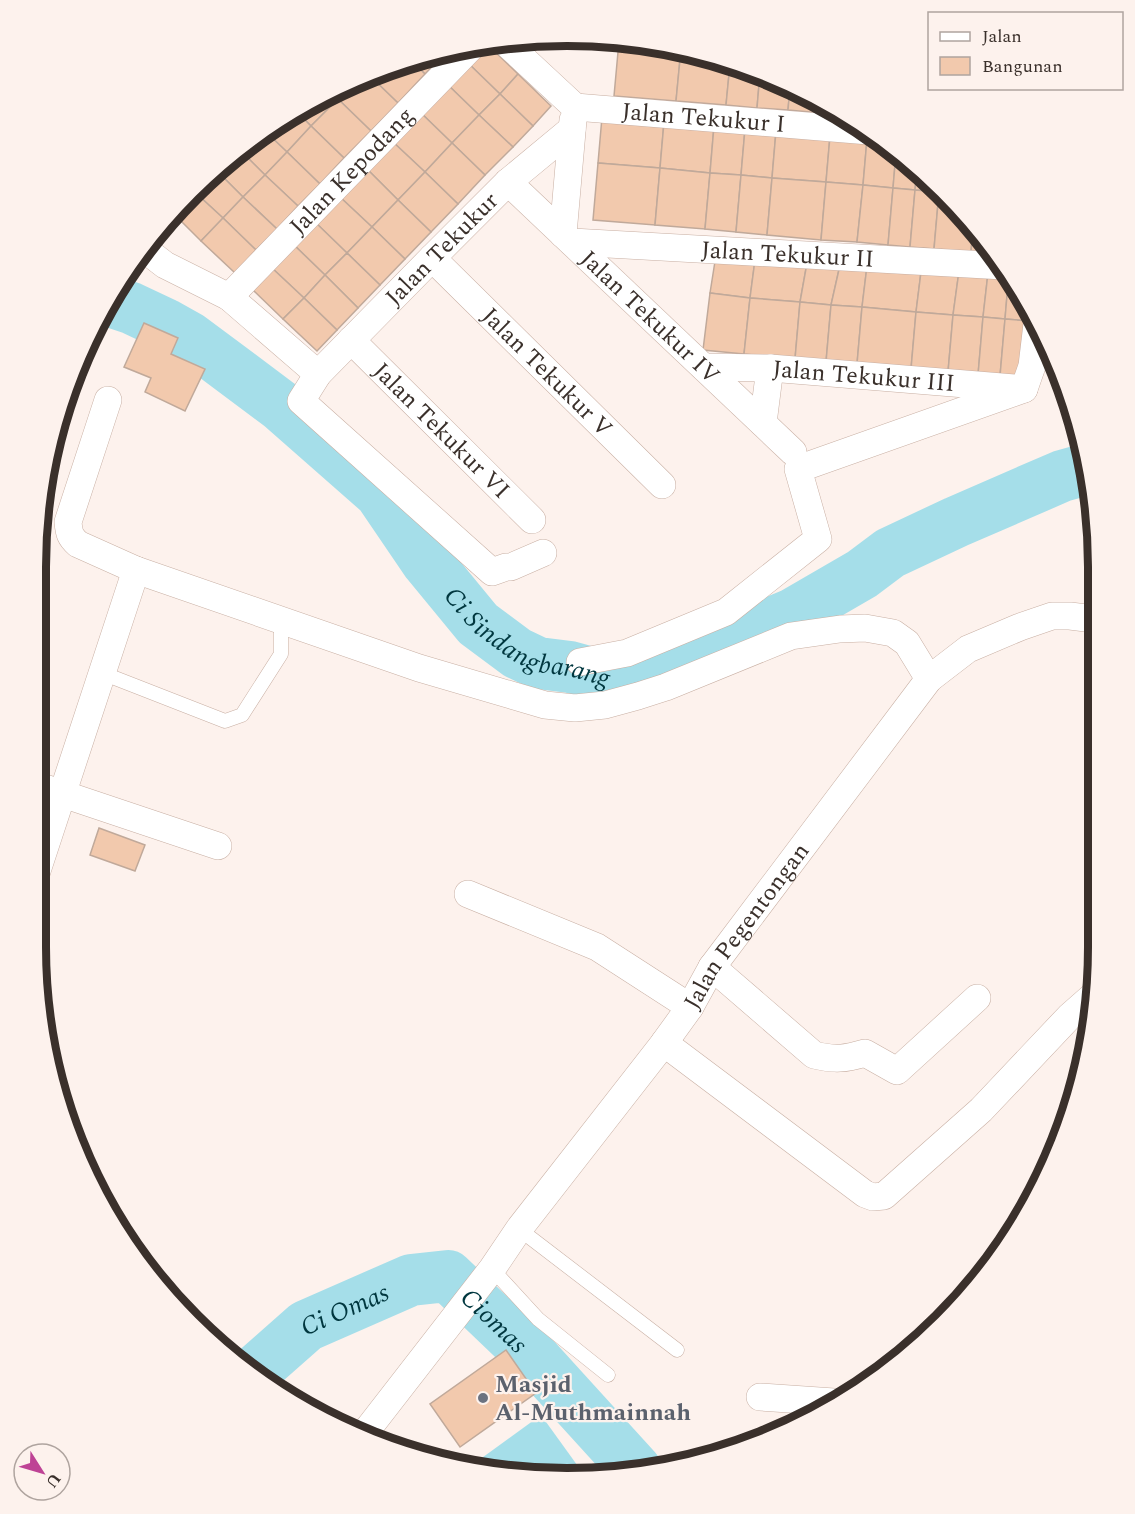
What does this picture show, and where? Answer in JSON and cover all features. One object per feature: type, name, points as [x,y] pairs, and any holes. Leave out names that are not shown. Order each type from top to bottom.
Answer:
[{"type":"street","points":[[513,50],[574,118],[568,238]]},
{"type":"street","name":"Jalan Kepodang","points":[[230,297],[460,58]]},
{"type":"street","name":"Jalan Tekukur I","points":[[574,118],[851,130]]},
{"type":"street","name":"Jalan Tekukur","points":[[543,552],[511,567],[492,572],[301,401],[318,374],[574,118]]},
{"type":"street","name":"Jalan Tekukur IV","points":[[508,182],[793,452]]},
{"type":"street","name":"Jalan Tekukur II","points":[[568,238],[992,265]]},
{"type":"street","points":[[151,254],[165,265],[230,297],[318,374]]},
{"type":"street","name":"Jalan Tekukur V","points":[[432,258],[662,485]]},
{"type":"street","points":[[580,662],[627,653],[726,612],[818,539],[798,469],[1024,389],[1032,366],[1035,338]]},
{"type":"street","name":"Jalan Tekukur VI","points":[[351,340],[532,520]]},
{"type":"street","name":"Jalan Tekukur III","points":[[704,367],[770,368],[1024,389]]},
{"type":"street","points":[[763,423],[770,368]]},
{"type":"street","points":[[108,400],[68,522],[69,533],[78,544],[136,570],[419,668],[545,705],[575,708],[605,705],[666,687],[790,636],[865,628],[892,633],[907,642],[929,679]]},
{"type":"street","points":[[46,843],[136,570]]},
{"type":"street","name":"Jalan Pegentongan","points":[[368,1428],[664,1043],[690,1007],[712,967],[929,679],[968,649],[1020,627],[1052,616],[1088,618]]},
{"type":"street","points":[[46,788],[218,846]]},
{"type":"street","points":[[468,894],[597,947],[690,1007]]},
{"type":"street","points":[[712,967],[814,1055],[829,1059],[845,1059],[866,1053],[897,1071],[977,998]]},
{"type":"street","points":[[664,1043],[866,1194],[873,1197],[884,1196],[981,1110],[1069,1017],[1085,1003]]},
{"type":"street","points":[[760,1397],[822,1401]]},
{"type":"lane","points":[[102,673],[225,721],[242,715],[281,654],[281,620]]},
{"type":"lane","points":[[501,1255],[677,1350]]},
{"type":"lane","points":[[501,1255],[538,1319],[608,1375]]},
{"type":"water","points":[[541,1415],[579,1467],[533,1466],[480,1459]]},
{"type":"building","points":[[618,49],[680,59],[676,101],[614,96]]},
{"type":"building","points":[[495,52],[518,74],[500,94],[469,64],[477,55]]},
{"type":"building","points":[[680,59],[729,72],[726,105],[676,101]]},
{"type":"building","points":[[435,64],[425,74],[419,68]]},
{"type":"building","points":[[469,64],[500,94],[479,115],[448,85]]},
{"type":"building","points":[[419,68],[425,74],[398,103],[377,83]]},
{"type":"building","points":[[729,72],[759,83],[757,108],[726,105]]},
{"type":"building","points":[[518,74],[551,106],[533,126],[500,94]]},
{"type":"building","points":[[377,83],[398,103],[371,131],[338,99]]},
{"type":"building","points":[[759,83],[789,96],[788,110],[757,108]]},
{"type":"building","points":[[448,85],[479,115],[452,143],[421,113]]},
{"type":"building","points":[[500,94],[533,126],[513,147],[479,115]]},
{"type":"building","points":[[789,96],[823,113],[788,110]]},
{"type":"building","points":[[338,99],[371,131],[344,158],[311,126]]},
{"type":"building","points":[[337,100],[311,126],[303,118]]},
{"type":"building","points":[[421,113],[452,143],[425,172],[393,142]]},
{"type":"building","points":[[479,115],[513,147],[485,175],[452,143]]},
{"type":"building","points":[[602,117],[664,122],[660,168],[598,163]]},
{"type":"building","points":[[303,118],[311,126],[287,152],[272,138]]},
{"type":"building","points":[[664,122],[714,126],[710,173],[660,168]]},
{"type":"building","points":[[311,126],[344,158],[320,184],[287,152]]},
{"type":"building","points":[[714,126],[745,129],[741,175],[710,173]]},
{"type":"building","points":[[745,129],[776,131],[772,178],[741,175]]},
{"type":"building","points":[[776,131],[830,136],[826,182],[772,178]]},
{"type":"building","points":[[830,136],[864,139],[867,141],[863,185],[826,182]]},
{"type":"building","points":[[272,138],[287,152],[265,175],[247,157]]},
{"type":"building","points":[[867,141],[895,163],[893,188],[863,185]]},
{"type":"building","points":[[393,142],[425,172],[398,200],[367,169]]},
{"type":"building","points":[[452,143],[485,175],[458,204],[425,172]]},
{"type":"building","points":[[287,152],[320,184],[298,206],[265,175]]},
{"type":"building","points":[[247,157],[265,175],[243,197],[223,177]]},
{"type":"building","points":[[598,163],[660,168],[655,225],[593,220]]},
{"type":"building","points":[[895,163],[916,181],[915,190],[893,188]]},
{"type":"building","points":[[660,168],[710,173],[705,229],[655,225]]},
{"type":"building","points":[[367,169],[398,200],[372,227],[340,197]]},
{"type":"building","points":[[425,172],[458,204],[431,232],[398,200]]},
{"type":"building","points":[[710,173],[741,175],[736,232],[705,229]]},
{"type":"building","points":[[265,175],[298,206],[277,229],[243,197]]},
{"type":"building","points":[[741,175],[772,178],[767,235],[736,232]]},
{"type":"building","points":[[223,177],[243,197],[223,218],[201,197]]},
{"type":"building","points":[[772,178],[826,182],[821,240],[767,235]]},
{"type":"building","points":[[916,181],[927,191],[915,190]]},
{"type":"building","points":[[826,182],[863,185],[857,242],[821,240]]},
{"type":"building","points":[[863,185],[893,188],[888,245],[857,242]]},
{"type":"building","points":[[893,188],[915,190],[910,247],[888,245]]},
{"type":"building","points":[[915,190],[927,191],[938,201],[934,249],[910,247]]},
{"type":"building","points":[[201,197],[223,218],[201,241],[180,220]]},
{"type":"building","points":[[243,197],[277,229],[256,250],[223,218]]},
{"type":"building","points":[[340,197],[372,227],[347,253],[316,223]]},
{"type":"building","points":[[398,200],[431,232],[405,259],[372,227]]},
{"type":"building","points":[[938,201],[972,239],[971,252],[934,249]]},
{"type":"building","points":[[223,218],[256,250],[235,273],[201,241]]},
{"type":"building","points":[[316,223],[347,253],[325,275],[294,245]]},
{"type":"building","points":[[372,227],[405,259],[380,285],[347,253]]},
{"type":"building","points":[[972,239],[982,252],[971,252]]},
{"type":"building","points":[[294,245],[325,275],[304,298],[272,268]]},
{"type":"building","points":[[347,253],[380,285],[358,308],[325,275]]},
{"type":"building","points":[[716,255],[755,260],[750,298],[710,293]]},
{"type":"building","points":[[755,260],[807,263],[800,302],[750,298]]},
{"type":"building","points":[[807,263],[840,265],[831,305],[800,302]]},
{"type":"building","points":[[840,265],[867,266],[862,307],[831,305]]},
{"type":"building","points":[[867,266],[921,272],[916,312],[862,307]]},
{"type":"building","points":[[272,268],[304,298],[283,319],[252,289]]},
{"type":"building","points":[[959,271],[953,315],[916,312],[921,272]]},
{"type":"building","points":[[959,271],[988,273],[983,317],[953,315]]},
{"type":"building","points":[[988,273],[997,273],[1008,289],[1005,319],[983,317]]},
{"type":"building","points":[[325,275],[358,308],[337,330],[304,298]]},
{"type":"building","points":[[1008,289],[1026,321],[1005,319]]},
{"type":"building","points":[[710,293],[750,298],[744,354],[703,350]]},
{"type":"building","points":[[304,298],[337,330],[317,351],[283,319]]},
{"type":"building","points":[[750,298],[800,302],[795,359],[744,354]]},
{"type":"building","points":[[800,302],[831,305],[826,362],[795,359]]},
{"type":"building","points":[[831,305],[862,307],[857,364],[826,362]]},
{"type":"building","points":[[862,307],[916,312],[911,369],[857,364]]},
{"type":"building","points":[[916,312],[953,315],[948,372],[911,369]]},
{"type":"building","points":[[953,315],[983,317],[978,375],[948,372]]},
{"type":"building","points":[[983,317],[1005,319],[1000,376],[978,375]]},
{"type":"building","points":[[1005,319],[1026,321],[1029,325],[1024,378],[1000,376]]},
{"type":"building","points":[[144,323],[178,338],[171,354],[205,369],[185,411],[145,392],[151,378],[124,367]]},
{"type":"building","points":[[99,828],[145,845],[135,871],[90,855]]},
{"type":"building","name":"Masjid Al-Muthmainnah","points":[[506,1350],[536,1393],[460,1447],[430,1404]]},
{"type":"waterway","name":"Ci Sindangbarang","points":[[118,304],[165,324],[190,338],[281,406],[380,493],[427,562],[478,624],[517,653],[538,663],[570,667],[610,678],[665,663],[793,614],[862,574],[890,553],[1062,476],[1079,471]]},
{"type":"waterway","name":"Ciomas","points":[[260,1367],[306,1326],[411,1280],[448,1276],[536,1360],[630,1464]]},
{"type":"place","name":"Masjid Al-Muthmainnah","points":[[483,1398]]},
{"type":"water label","name":"Ci Omas","points":[[346,1312]]}]
